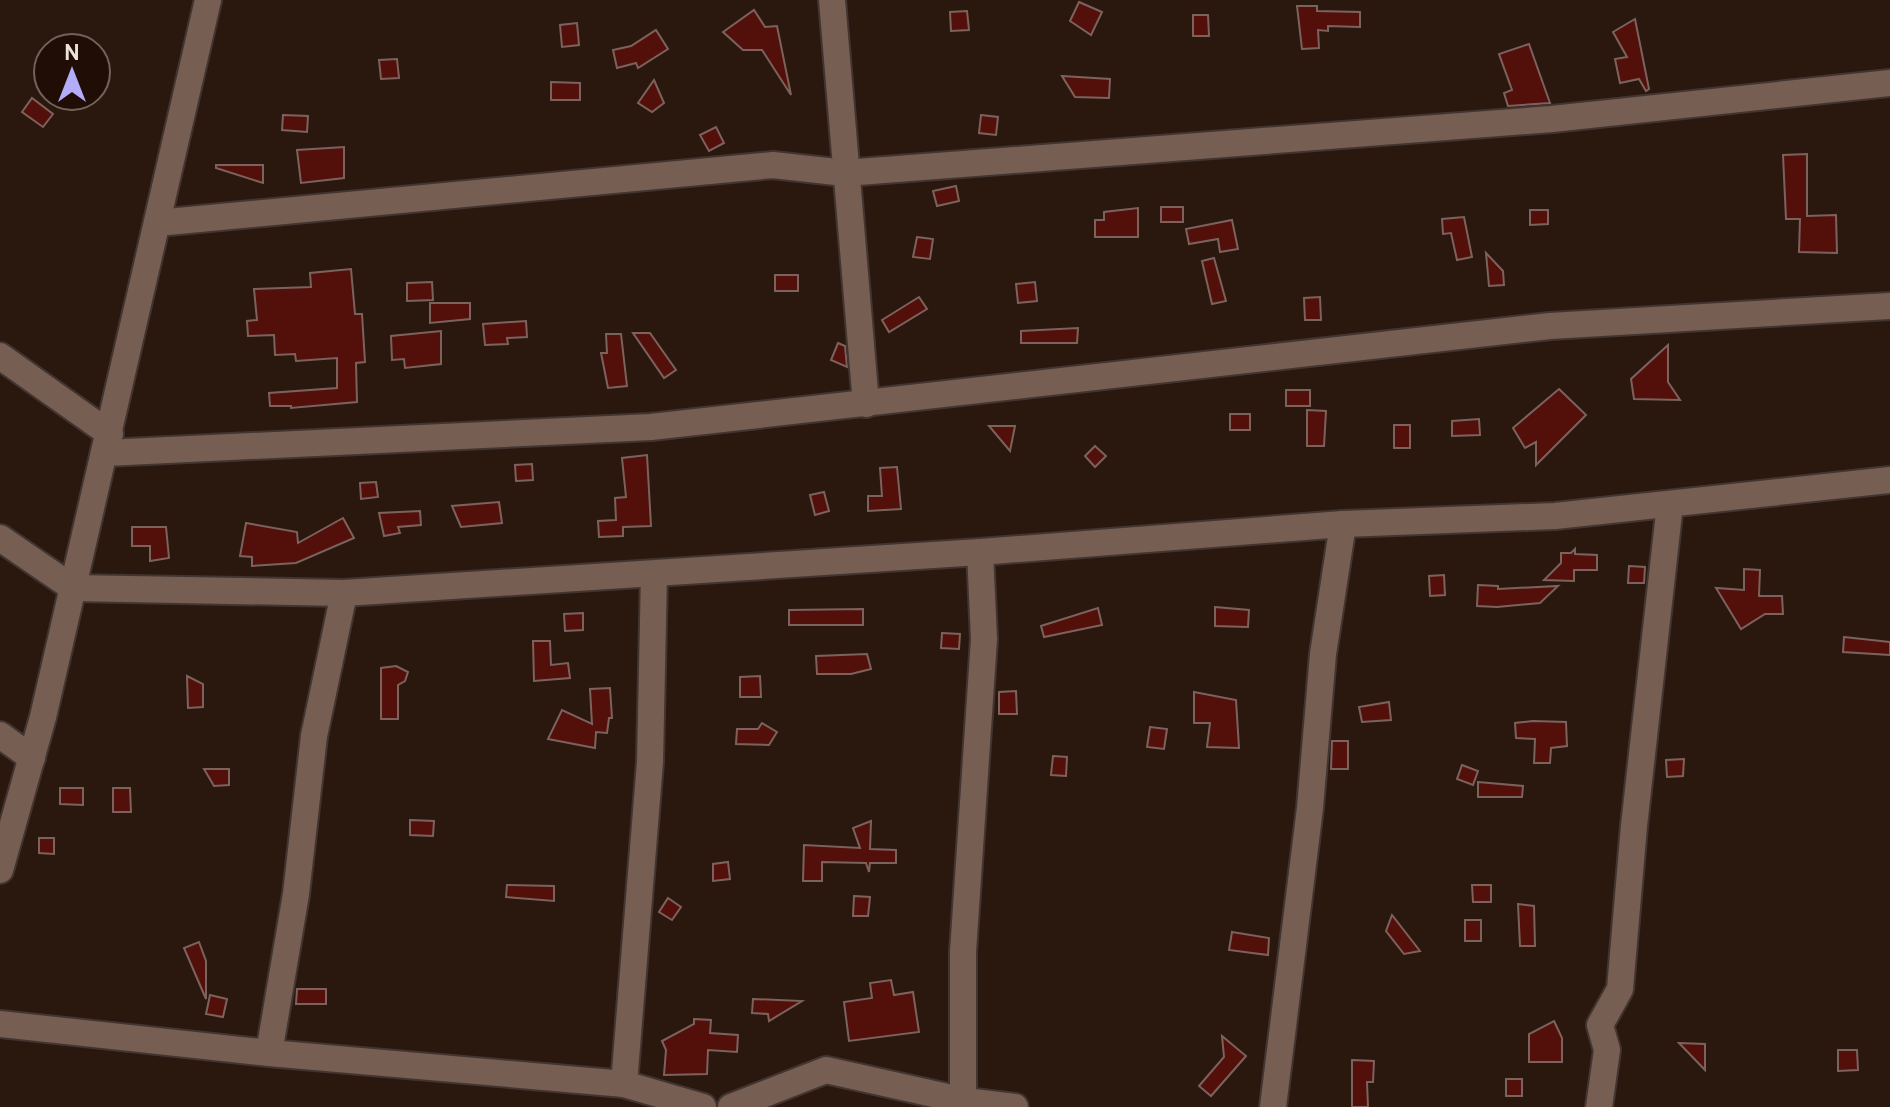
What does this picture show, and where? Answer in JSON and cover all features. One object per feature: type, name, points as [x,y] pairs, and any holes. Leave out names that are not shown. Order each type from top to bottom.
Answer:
[{"type":"street","points":[[0,870],[32,758],[108,443],[208,0]]},
{"type":"street","points":[[832,0],[866,404]]},
{"type":"street","points":[[157,223],[773,165],[845,173],[1552,119],[1890,83]]},
{"type":"street","points":[[0,356],[108,443],[651,427],[1550,326],[1890,306]]},
{"type":"street","points":[[0,538],[73,588],[344,593],[980,552],[1343,524],[1555,516],[1890,480]]},
{"type":"street","points":[[1599,1107],[1607,1050],[1600,1025],[1620,989],[1634,826],[1670,504]]},
{"type":"street","points":[[1273,1107],[1310,808],[1323,654],[1343,524]]},
{"type":"street","points":[[964,1104],[963,952],[984,639],[980,552]]},
{"type":"street","points":[[624,1084],[650,762],[654,574]]},
{"type":"street","points":[[269,1053],[296,894],[314,736],[344,593]]},
{"type":"street","points":[[0,735],[32,758]]},
{"type":"street","points":[[0,1024],[269,1053],[624,1084],[703,1107]]},
{"type":"street","points":[[731,1107],[826,1070],[964,1104],[1015,1107]]},
{"type":"building","points":[[1079,2],[1102,12],[1091,35],[1070,21]]},
{"type":"building","points":[[1297,6],[1317,6],[1317,11],[1360,12],[1360,27],[1328,26],[1328,31],[1318,30],[1319,48],[1302,49]]},
{"type":"building","points":[[754,10],[765,27],[777,26],[791,95],[762,50],[743,50],[723,32]]},
{"type":"building","points":[[967,11],[969,30],[951,31],[950,12]]},
{"type":"building","points":[[1193,15],[1208,15],[1209,36],[1193,36]]},
{"type":"building","points":[[1635,19],[1649,89],[1646,91],[1639,79],[1620,83],[1615,59],[1627,57],[1613,32]]},
{"type":"building","points":[[577,23],[579,45],[562,47],[560,25]]},
{"type":"building","points":[[656,30],[668,49],[638,68],[636,63],[617,68],[613,50],[631,46]]},
{"type":"building","points":[[1529,44],[1550,103],[1508,106],[1504,93],[1512,90],[1499,54]]},
{"type":"building","points":[[397,59],[399,78],[381,79],[379,60]]},
{"type":"building","points":[[1062,76],[1110,79],[1109,98],[1075,97]]},
{"type":"building","points":[[654,80],[664,103],[652,112],[638,103]]},
{"type":"building","points":[[551,82],[580,83],[580,100],[551,100]]},
{"type":"building","points":[[32,98],[32,112],[53,114],[43,127],[22,112]]},
{"type":"building","points":[[283,115],[308,116],[307,132],[282,130]]},
{"type":"building","points":[[981,115],[998,117],[996,135],[979,133]]},
{"type":"building","points":[[716,127],[724,143],[709,151],[700,135]]},
{"type":"building","points":[[344,147],[344,178],[301,183],[297,150]]},
{"type":"building","points":[[1807,154],[1807,216],[1836,215],[1837,253],[1799,252],[1800,219],[1786,219],[1783,155]]},
{"type":"building","points":[[216,165],[263,165],[263,183],[216,168]]},
{"type":"building","points":[[956,186],[959,201],[937,206],[933,191]]},
{"type":"building","points":[[1161,207],[1183,207],[1183,222],[1161,222]]},
{"type":"building","points":[[1138,208],[1138,237],[1095,237],[1095,220],[1104,220],[1104,212]]},
{"type":"building","points":[[1530,210],[1548,210],[1548,224],[1530,225]]},
{"type":"building","points":[[1464,217],[1472,257],[1457,260],[1451,233],[1443,234],[1442,219]]},
{"type":"building","points":[[1232,220],[1238,249],[1220,252],[1218,239],[1189,244],[1186,229]]},
{"type":"building","points":[[917,237],[933,239],[930,259],[913,257]]},
{"type":"building","points":[[1486,253],[1503,271],[1504,285],[1489,286]]},
{"type":"building","points":[[1214,258],[1226,301],[1212,304],[1202,261]]},
{"type":"building","points":[[351,269],[355,314],[362,314],[365,362],[356,363],[357,402],[291,408],[270,406],[269,393],[337,388],[337,358],[296,361],[295,354],[275,355],[274,335],[248,336],[247,321],[257,320],[254,289],[311,287],[310,273]]},
{"type":"building","points":[[775,275],[798,275],[798,291],[775,291]]},
{"type":"building","points":[[432,282],[433,300],[407,301],[407,283]]},
{"type":"building","points":[[1035,282],[1037,301],[1018,303],[1016,284]]},
{"type":"building","points":[[919,297],[927,309],[889,332],[882,320]]},
{"type":"building","points":[[1320,297],[1321,320],[1305,320],[1304,298]]},
{"type":"building","points":[[430,303],[470,303],[470,319],[430,323]]},
{"type":"building","points":[[526,321],[527,337],[507,338],[508,344],[485,345],[483,324]]},
{"type":"building","points":[[1078,328],[1077,343],[1021,343],[1021,331]]},
{"type":"building","points":[[441,331],[441,364],[405,368],[404,359],[392,360],[391,336]]},
{"type":"building","points":[[633,333],[650,333],[676,370],[664,378]]},
{"type":"building","points":[[606,334],[621,334],[627,386],[608,388],[601,353],[607,353]]},
{"type":"building","points":[[838,343],[845,346],[847,367],[831,360]]},
{"type":"building","points":[[1668,345],[1668,382],[1680,400],[1634,399],[1631,379]]},
{"type":"building","points":[[1559,389],[1586,415],[1536,465],[1536,442],[1525,448],[1513,428]]},
{"type":"building","points":[[1286,390],[1310,390],[1310,406],[1286,406]]},
{"type":"building","points":[[1307,410],[1326,411],[1324,446],[1307,446]]},
{"type":"building","points":[[1230,414],[1250,414],[1250,430],[1230,430]]},
{"type":"building","points":[[1479,419],[1480,435],[1452,436],[1452,421]]},
{"type":"building","points":[[1394,425],[1410,425],[1410,448],[1394,448]]},
{"type":"building","points":[[989,426],[1015,426],[1010,451]]},
{"type":"building","points":[[1095,446],[1106,456],[1095,467],[1085,456]]},
{"type":"building","points":[[647,455],[651,526],[623,527],[623,536],[599,537],[598,521],[616,520],[615,498],[626,497],[622,458]]},
{"type":"building","points":[[532,464],[533,480],[516,481],[515,465]]},
{"type":"building","points":[[897,467],[901,509],[868,511],[868,496],[882,496],[880,468]]},
{"type":"building","points":[[376,482],[378,497],[361,499],[360,483]]},
{"type":"building","points":[[824,492],[829,511],[815,515],[810,495]]},
{"type":"building","points":[[499,502],[502,523],[461,527],[452,506]]},
{"type":"building","points":[[420,511],[421,525],[398,527],[400,533],[384,536],[379,513]]},
{"type":"building","points":[[343,518],[354,538],[296,563],[252,566],[252,557],[240,556],[246,523],[297,532],[298,543]]},
{"type":"building","points":[[132,527],[166,527],[169,558],[150,561],[150,546],[132,546]]},
{"type":"building","points":[[1575,549],[1575,554],[1597,555],[1597,570],[1574,570],[1574,581],[1544,580],[1561,563],[1561,553],[1571,553]]},
{"type":"building","points":[[1629,566],[1645,567],[1644,583],[1628,583]]},
{"type":"building","points":[[1744,569],[1760,570],[1759,596],[1782,596],[1783,614],[1765,614],[1741,629],[1716,588],[1744,590]]},
{"type":"building","points":[[1444,575],[1445,595],[1430,596],[1429,576]]},
{"type":"building","points":[[1478,585],[1498,586],[1498,589],[1558,586],[1540,603],[1497,607],[1477,606]]},
{"type":"building","points":[[1215,607],[1249,610],[1248,627],[1215,626]]},
{"type":"building","points":[[1098,608],[1102,625],[1044,637],[1041,626]]},
{"type":"building","points":[[863,609],[863,625],[789,625],[789,610]]},
{"type":"building","points":[[583,613],[583,630],[565,631],[564,614]]},
{"type":"building","points":[[942,633],[960,634],[959,649],[941,648]]},
{"type":"building","points":[[1844,637],[1890,642],[1890,655],[1843,652]]},
{"type":"building","points":[[533,641],[550,641],[551,665],[568,663],[570,678],[534,681]]},
{"type":"building","points":[[867,654],[871,669],[851,674],[817,674],[816,656]]},
{"type":"building","points":[[396,666],[408,672],[405,681],[398,685],[398,719],[381,719],[381,668]]},
{"type":"building","points":[[187,676],[203,684],[203,707],[188,708]]},
{"type":"building","points":[[760,676],[761,697],[740,697],[740,677]]},
{"type":"building","points":[[610,688],[612,718],[609,718],[607,733],[596,732],[595,748],[548,739],[562,710],[592,724],[590,689]]},
{"type":"building","points":[[1016,691],[1017,714],[999,714],[999,692]]},
{"type":"building","points":[[1194,692],[1236,700],[1239,748],[1207,747],[1210,723],[1194,723]]},
{"type":"building","points":[[1389,702],[1391,720],[1362,722],[1359,707]]},
{"type":"building","points":[[1566,722],[1567,746],[1551,748],[1550,763],[1534,763],[1535,739],[1516,738],[1515,723]]},
{"type":"building","points":[[762,723],[777,732],[769,745],[736,744],[737,729],[758,729]]},
{"type":"building","points":[[1150,727],[1167,729],[1164,749],[1147,747]]},
{"type":"building","points":[[1332,741],[1348,741],[1348,769],[1331,769]]},
{"type":"building","points":[[1053,756],[1067,757],[1066,776],[1051,775]]},
{"type":"building","points":[[1684,759],[1683,776],[1667,777],[1666,760]]},
{"type":"building","points":[[1462,765],[1478,771],[1473,785],[1457,779]]},
{"type":"building","points":[[204,769],[229,769],[229,785],[214,786]]},
{"type":"building","points":[[1478,782],[1523,786],[1522,797],[1478,797]]},
{"type":"building","points":[[60,788],[83,788],[83,805],[60,804]]},
{"type":"building","points":[[113,788],[130,788],[131,812],[113,812]]},
{"type":"building","points":[[410,820],[434,821],[433,836],[410,835]]},
{"type":"building","points":[[871,821],[870,849],[896,850],[896,863],[870,863],[869,872],[866,863],[822,862],[822,881],[803,881],[804,845],[860,848],[853,828]]},
{"type":"building","points":[[39,838],[54,838],[54,854],[39,853]]},
{"type":"building","points":[[728,862],[730,879],[713,881],[713,864]]},
{"type":"building","points":[[507,885],[554,886],[554,901],[506,897]]},
{"type":"building","points":[[1472,885],[1491,885],[1491,902],[1473,902]]},
{"type":"building","points":[[854,896],[870,897],[868,916],[853,916]]},
{"type":"building","points":[[668,898],[681,907],[672,920],[659,912]]},
{"type":"building","points":[[1518,904],[1534,906],[1535,946],[1520,946]]},
{"type":"building","points":[[1392,915],[1420,951],[1404,954],[1386,931]]},
{"type":"building","points":[[1465,920],[1481,920],[1481,941],[1465,941]]},
{"type":"building","points":[[1232,932],[1269,938],[1268,955],[1229,950]]},
{"type":"building","points":[[199,942],[206,961],[206,999],[184,948]]},
{"type":"building","points":[[891,980],[894,995],[913,992],[919,1032],[849,1041],[844,1002],[872,998],[870,983]]},
{"type":"building","points":[[297,989],[326,989],[326,1004],[296,1004]]},
{"type":"building","points":[[210,995],[227,999],[223,1017],[206,1014]]},
{"type":"building","points":[[753,999],[802,1001],[769,1021],[768,1014],[752,1013]]},
{"type":"building","points":[[694,1019],[711,1020],[710,1033],[738,1035],[737,1052],[708,1050],[707,1074],[664,1075],[666,1050],[662,1041],[694,1024]]},
{"type":"building","points":[[1554,1021],[1562,1038],[1562,1062],[1529,1062],[1529,1034]]},
{"type":"building","points":[[1222,1036],[1246,1056],[1211,1096],[1199,1086],[1224,1057]]},
{"type":"building","points":[[1679,1043],[1705,1044],[1705,1070]]},
{"type":"building","points":[[1838,1050],[1857,1050],[1858,1070],[1838,1071]]},
{"type":"building","points":[[1352,1060],[1374,1061],[1373,1082],[1367,1082],[1368,1107],[1352,1107]]},
{"type":"building","points":[[1506,1079],[1522,1079],[1522,1096],[1506,1096]]}]
